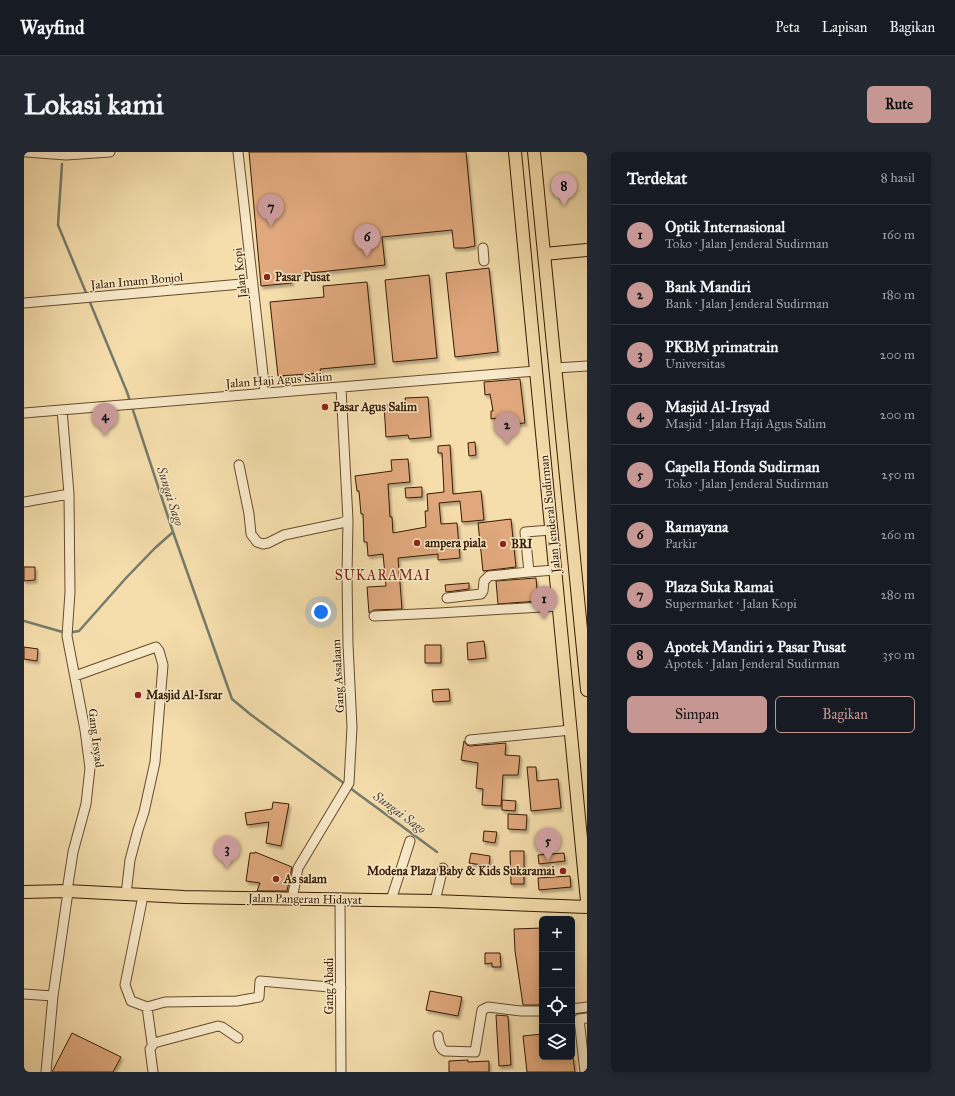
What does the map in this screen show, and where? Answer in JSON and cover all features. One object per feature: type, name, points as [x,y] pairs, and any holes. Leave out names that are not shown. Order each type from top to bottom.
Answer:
[{"type":"main road","name":"Jalan Jenderal Sudirman","points":[[514,152],[556,570],[587,901]]},
{"type":"main road","name":"Jalan Jenderal Sudirman","points":[[534,152],[556,368],[583,599],[587,690]]},
{"type":"main road","points":[[544,254],[587,250]]},
{"type":"main road","name":"Jalan Pangeran Hidayat","points":[[24,892],[67,891],[143,896],[435,901],[587,907]]},
{"type":"street","points":[[26,152],[66,155],[110,152]]},
{"type":"street","name":"Jalan Kopi","points":[[238,152],[265,392]]},
{"type":"street","points":[[483,248],[484,261]]},
{"type":"street","name":"Jalan Imam Bonjol","points":[[24,303],[253,283]]},
{"type":"street","points":[[556,368],[587,366]]},
{"type":"street","name":"Jalan Haji Agus Salim","points":[[24,413],[265,392],[341,388],[536,371]]},
{"type":"street","name":"Gang Assalaam","points":[[292,899],[298,868],[349,783],[352,727],[348,645],[348,520],[341,388]]},
{"type":"street","name":"Gang Irsyad","points":[[46,1072],[52,996],[72,852],[86,804],[90,768],[85,730],[67,632],[70,592],[70,494],[62,410]]},
{"type":"street","points":[[239,465],[249,514],[251,534],[257,542],[268,544],[284,535],[341,523],[348,520]]},
{"type":"street","points":[[24,502],[70,494]]},
{"type":"street","points":[[529,572],[525,532],[551,530]]},
{"type":"street","points":[[447,598],[481,594],[483,591],[484,581],[488,576],[556,570]]},
{"type":"street","points":[[374,616],[559,606]]},
{"type":"street","points":[[75,676],[156,646],[164,665],[155,762],[144,812],[130,860],[126,894]]},
{"type":"street","points":[[470,740],[571,730]]},
{"type":"street","points":[[391,900],[410,841]]},
{"type":"street","points":[[435,901],[443,868]]},
{"type":"street","points":[[143,896],[125,985],[131,1001],[147,1007],[165,1002],[221,1001],[259,997],[260,981],[341,988]]},
{"type":"street","name":"Gang Abadi","points":[[340,900],[341,1072]]},
{"type":"street","points":[[24,994],[52,996]]},
{"type":"street","points":[[147,1007],[153,1043],[150,1049],[153,1072]]},
{"type":"street","points":[[575,1009],[587,1007]]},
{"type":"street","points":[[438,1036],[440,1045],[445,1051],[475,1052],[482,1010],[485,1008],[539,1011]]},
{"type":"street","points":[[585,1072],[579,1019],[587,1018]]},
{"type":"street","points":[[153,1043],[218,1026],[222,1027],[238,1038]]},
{"type":"building","points":[[249,152],[466,152],[475,246],[454,248],[452,230],[382,237],[385,265],[291,275],[292,283],[261,286]]},
{"type":"building","points":[[489,268],[498,352],[455,357],[446,273]]},
{"type":"building","points":[[429,275],[437,358],[393,362],[385,280]]},
{"type":"building","points":[[367,282],[375,364],[320,369],[321,373],[278,376],[270,302],[324,297],[323,286]]},
{"type":"building","points":[[520,379],[525,423],[498,425],[497,418],[491,419],[491,411],[493,411],[490,394],[485,395],[484,382]]},
{"type":"building","points":[[428,397],[431,437],[409,439],[408,435],[386,437],[384,405],[406,404],[405,398]]},
{"type":"building","points":[[475,442],[476,455],[469,456],[468,443]]},
{"type":"building","points":[[450,445],[453,494],[481,491],[484,520],[462,522],[460,501],[439,503],[441,524],[457,523],[460,558],[438,560],[438,554],[398,558],[402,609],[374,610],[369,613],[367,587],[386,586],[383,554],[368,556],[367,542],[364,542],[363,514],[361,514],[359,491],[357,491],[355,476],[392,471],[391,460],[408,459],[410,482],[388,484],[390,517],[392,517],[393,533],[426,527],[425,511],[428,511],[427,494],[444,492],[442,453],[438,453],[438,446]]},
{"type":"building","points":[[422,487],[422,497],[406,498],[405,488]]},
{"type":"building","points":[[511,519],[516,567],[483,571],[478,523]]},
{"type":"building","points":[[24,567],[35,567],[35,580],[24,581]]},
{"type":"building","points":[[536,578],[538,601],[498,604],[496,581]]},
{"type":"building","points":[[469,583],[469,589],[446,592],[445,585]]},
{"type":"building","points":[[484,641],[486,658],[468,660],[467,643]]},
{"type":"building","points":[[425,645],[441,645],[441,663],[425,663]]},
{"type":"building","points":[[24,647],[38,649],[37,661],[24,659]]},
{"type":"building","points":[[449,689],[450,701],[433,702],[432,690]]},
{"type":"building","points":[[464,741],[470,746],[506,743],[505,755],[520,756],[518,775],[503,775],[501,806],[482,805],[483,789],[476,788],[478,763],[461,760]]},
{"type":"building","points":[[527,767],[536,767],[537,781],[558,779],[561,808],[531,811]]},
{"type":"building","points":[[502,800],[516,801],[515,811],[502,810]]},
{"type":"building","points":[[273,802],[289,804],[281,846],[266,843],[269,822],[247,825],[245,813],[272,809]]},
{"type":"building","points":[[508,814],[527,815],[526,830],[508,829]]},
{"type":"building","points":[[484,831],[497,832],[495,843],[483,841]]},
{"type":"building","points":[[510,851],[524,851],[524,884],[511,884]]},
{"type":"building","points":[[255,852],[292,867],[287,891],[257,891],[260,883],[246,881],[250,853]]},
{"type":"building","points":[[471,853],[490,856],[489,866],[469,863]]},
{"type":"building","points":[[564,853],[565,861],[539,864],[538,855]]},
{"type":"building","points":[[570,876],[571,887],[539,890],[538,878]]},
{"type":"building","points":[[539,928],[539,1005],[523,1005],[515,951],[514,929]]},
{"type":"building","points":[[485,953],[500,953],[501,967],[492,967],[492,963],[485,964]]},
{"type":"building","points":[[430,991],[462,997],[458,1016],[426,1010]]},
{"type":"building","points":[[496,1015],[508,1016],[511,1065],[499,1066]]},
{"type":"building","points":[[72,1033],[121,1057],[113,1072],[52,1072]]},
{"type":"building","points":[[539,1034],[539,1060],[573,1060],[575,1072],[527,1072],[523,1036]]},
{"type":"building","points":[[468,1060],[468,1062],[489,1061],[489,1072],[449,1072],[449,1061]]},
{"type":"waterway","name":"Sungai Sago","points":[[62,164],[58,225],[87,295]]},
{"type":"waterway","name":"Sungai Sago","points":[[89,300],[127,392],[173,532],[232,699],[345,784]]},
{"type":"waterway","points":[[24,621],[66,633],[79,631],[126,578],[173,532]]},
{"type":"waterway","name":"Sungai Sago","points":[[350,788],[437,852]]},
{"type":"place","name":"Apotek Mandiri 2 Pasar Pusat","points":[[564,206]]},
{"type":"place","name":"Plaza Suka Ramai","points":[[271,227]]},
{"type":"place","name":"Ramayana","points":[[367,257]]},
{"type":"place","name":"Pasar Pusat","points":[[267,277]]},
{"type":"place","name":"Pasar Agus Salim","points":[[325,407]]},
{"type":"place","name":"Masjid Al-Irsyad","points":[[105,436]]},
{"type":"place","name":"Bank Mandiri","points":[[507,445]]},
{"type":"place","name":"ampera piala","points":[[417,543]]},
{"type":"place","name":"BRI","points":[[503,544]]},
{"type":"place","name":"Optik Internasional","points":[[544,619]]},
{"type":"place","name":"Masjid Al-Israr","points":[[138,695]]},
{"type":"place","name":"Capella Honda Sudirman","points":[[548,861]]},
{"type":"place","name":"PKBM primatrain","points":[[227,869]]},
{"type":"place","name":"Modena Plaza Baby & Kids Sukaramai","points":[[563,871]]},
{"type":"place","name":"As salam","points":[[276,879]]},
{"type":"district","name":"SUKARAMAI","points":[[383,575]]}]
